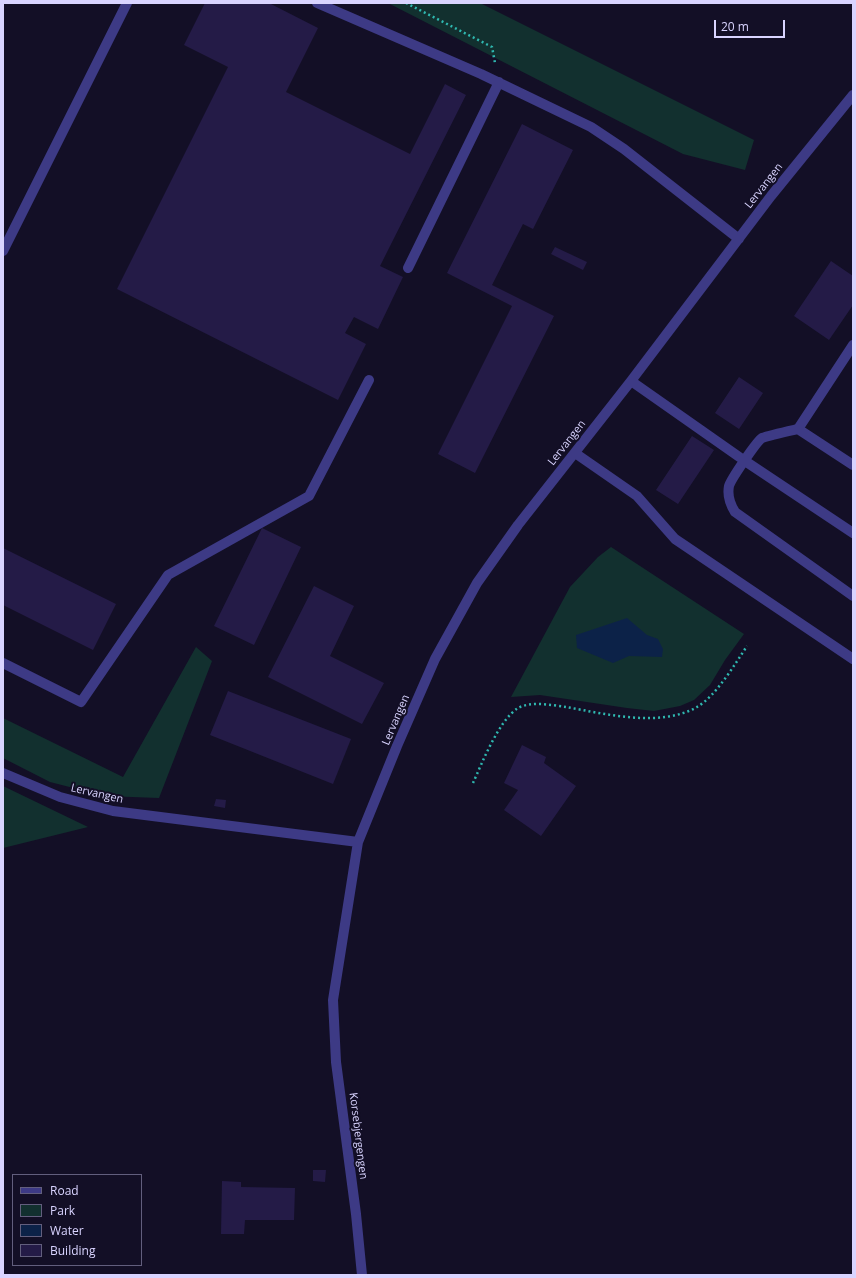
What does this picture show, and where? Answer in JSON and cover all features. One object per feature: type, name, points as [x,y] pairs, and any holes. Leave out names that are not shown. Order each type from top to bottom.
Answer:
[{"type":"street","points":[[3,251],[127,3]]},
{"type":"street","points":[[317,3],[499,82],[591,127],[624,149],[739,239]]},
{"type":"street","points":[[408,268],[499,82]]},
{"type":"street","name":"Lervangen","points":[[333,1000],[358,842],[397,746],[435,659],[477,583],[518,525],[631,381],[772,196],[853,95]]},
{"type":"street","points":[[853,345],[798,429],[762,439],[745,461],[730,486],[728,496],[730,505],[735,512],[853,596]]},
{"type":"street","points":[[3,663],[81,702],[168,575],[309,496],[369,380]]},
{"type":"street","points":[[631,381],[745,461],[853,533]]},
{"type":"street","points":[[798,429],[853,466]]},
{"type":"street","points":[[575,453],[637,496],[675,539],[853,659]]},
{"type":"street","name":"Lervangen","points":[[3,773],[60,797],[114,811],[358,842]]},
{"type":"street","name":"Korsebjergengen","points":[[333,1000],[336,1062],[356,1214],[362,1275]]},
{"type":"path","points":[[406,3],[492,47],[499,82]]},
{"type":"path","points":[[473,783],[488,749],[500,729],[510,715],[518,708],[532,704],[560,706],[641,718],[673,716],[698,706],[712,695],[747,646]]},
{"type":"green space","points":[[388,3],[480,3],[754,140],[745,170],[683,154]]},
{"type":"green space","points":[[611,547],[744,634],[725,660],[710,685],[694,700],[680,706],[654,711],[540,695],[511,697],[570,587],[598,557]]},
{"type":"green space","points":[[196,647],[212,661],[159,798],[105,796],[50,782],[3,758],[3,718],[123,777]]},
{"type":"green space","points":[[3,786],[88,827],[3,848]]},
{"type":"water","points":[[627,618],[647,635],[658,639],[663,649],[662,657],[629,656],[613,663],[577,648],[576,635]]},
{"type":"building","points":[[205,3],[269,3],[318,28],[286,92],[410,154],[445,84],[466,95],[380,266],[403,277],[378,329],[354,317],[345,333],[366,344],[338,400],[117,289],[228,67],[184,45]]},
{"type":"building","points":[[522,124],[573,150],[533,229],[523,224],[492,285],[554,316],[475,473],[438,454],[512,306],[447,273]]},
{"type":"building","points":[[555,247],[587,262],[583,270],[551,254]]},
{"type":"building","points":[[831,261],[853,276],[853,305],[829,340],[794,316]]},
{"type":"building","points":[[739,377],[763,393],[739,429],[715,413]]},
{"type":"building","points":[[692,436],[714,450],[678,504],[656,490]]},
{"type":"building","points":[[262,528],[301,547],[254,645],[214,626]]},
{"type":"building","points":[[3,548],[116,604],[93,650],[3,605]]},
{"type":"building","points":[[314,586],[354,606],[330,656],[384,683],[362,724],[268,677]]},
{"type":"building","points":[[228,691],[351,739],[333,784],[210,735]]},
{"type":"building","points":[[522,745],[546,757],[544,763],[576,786],[541,836],[504,810],[518,790],[504,783]]},
{"type":"building","points":[[216,799],[226,800],[225,808],[214,806]]},
{"type":"building","points":[[313,1170],[326,1170],[325,1182],[313,1181]]},
{"type":"building","points":[[222,1181],[241,1182],[241,1187],[295,1188],[294,1220],[245,1220],[244,1234],[221,1234]]}]
